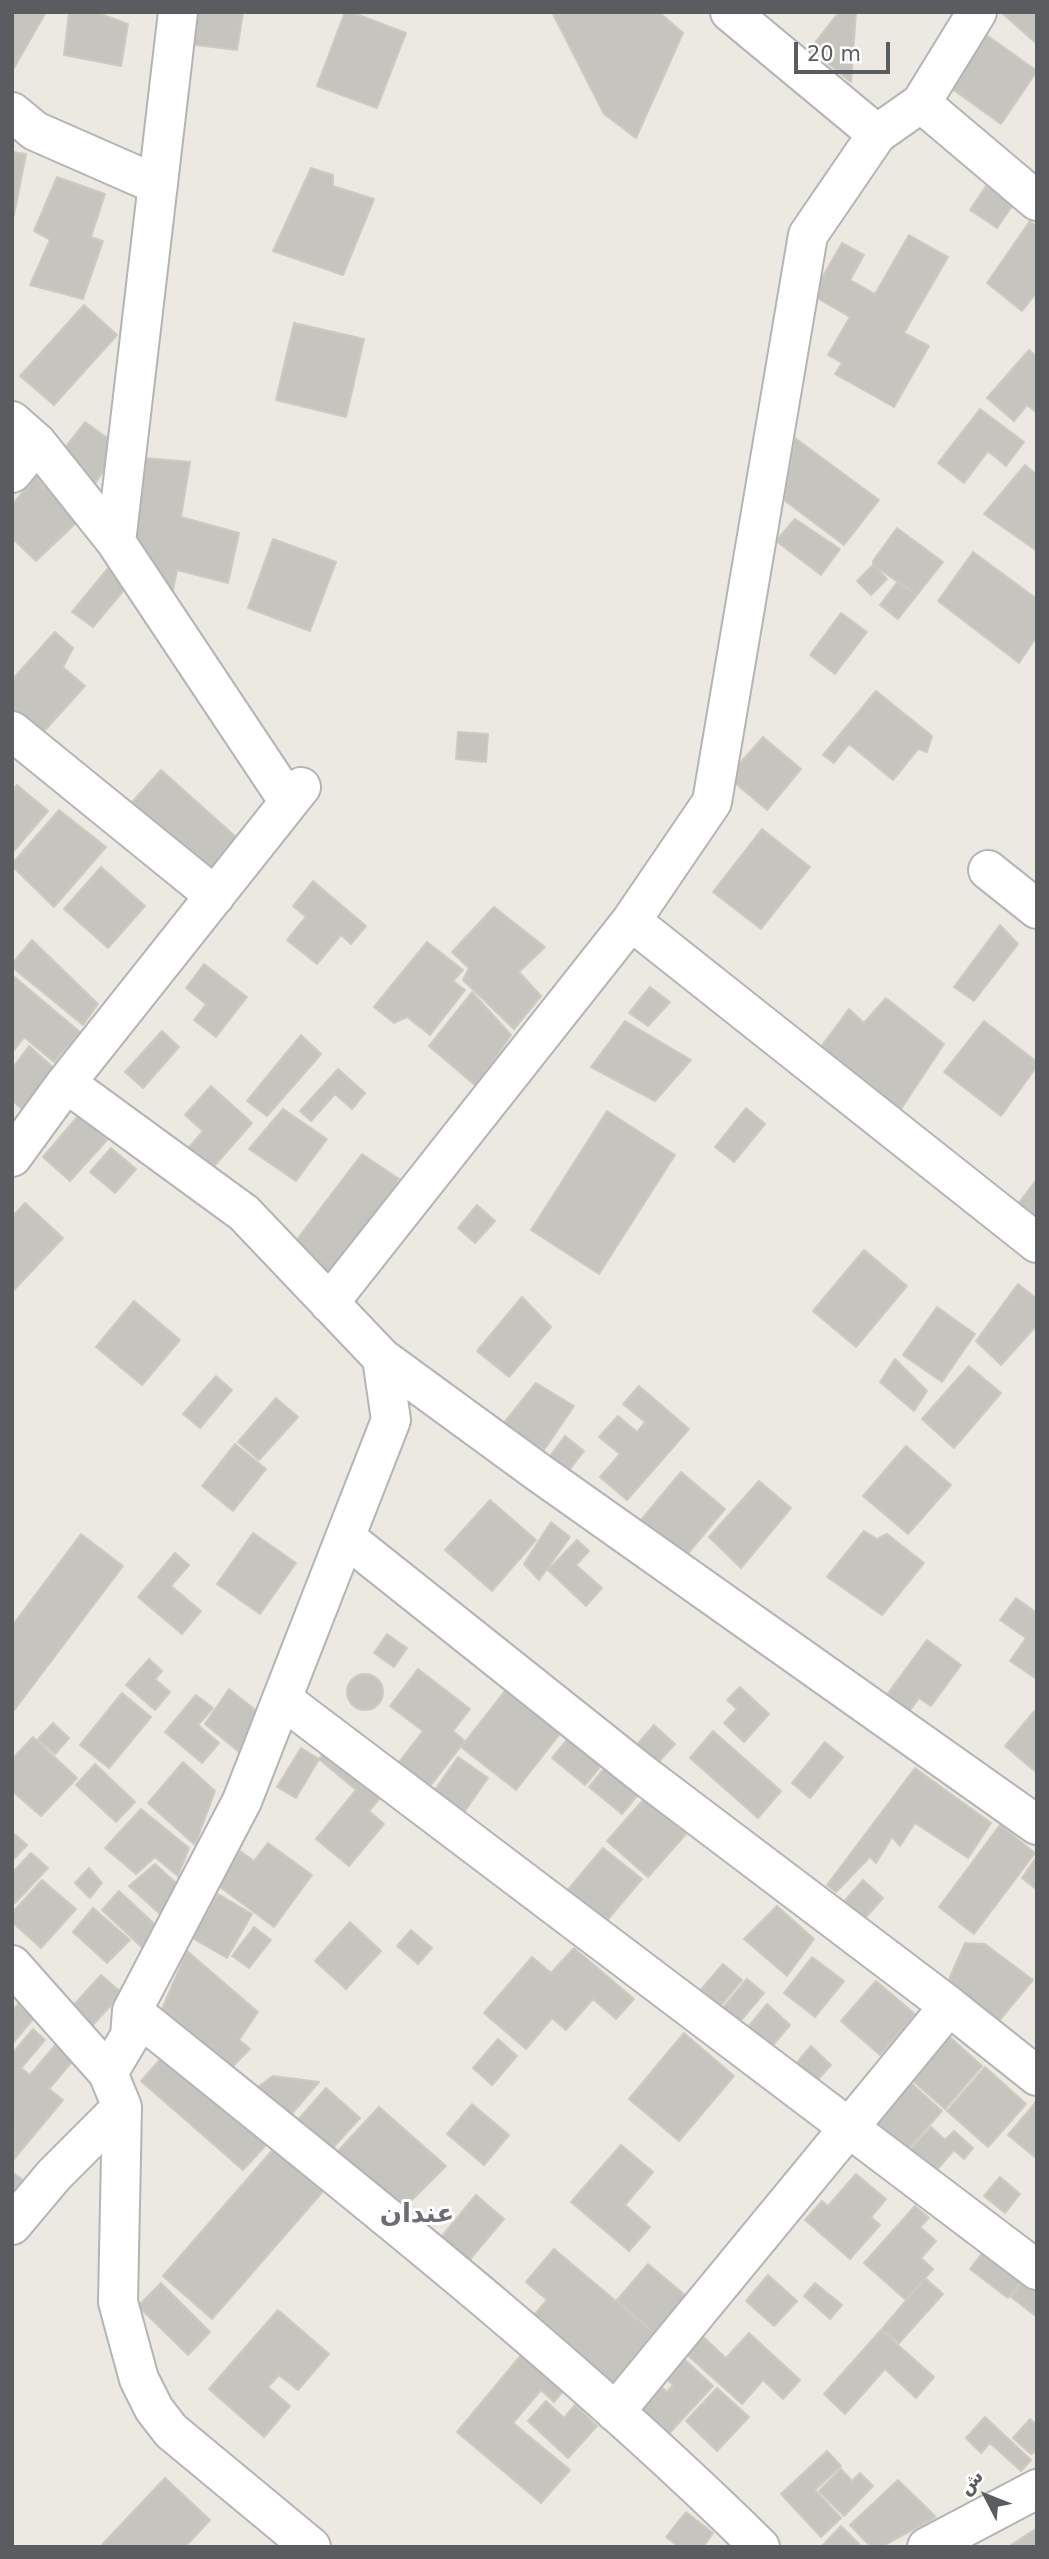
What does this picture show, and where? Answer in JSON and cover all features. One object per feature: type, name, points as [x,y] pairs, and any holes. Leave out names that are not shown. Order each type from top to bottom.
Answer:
[{"type":"street","points":[[116,542],[177,12]]},
{"type":"street","points":[[730,12],[877,134]]},
{"type":"street","points":[[329,1303],[631,921],[712,802],[808,235],[877,134],[921,103],[977,12]]},
{"type":"street","points":[[921,103],[1037,201]]},
{"type":"street","points":[[12,113],[35,131],[158,185]]},
{"type":"street","points":[[17,1141],[295,794],[116,542],[24,432]]},
{"type":"street","points":[[12,473],[24,432]]},
{"type":"street","points":[[12,731],[215,896]]},
{"type":"street","points":[[988,870],[1037,909]]},
{"type":"street","points":[[631,921],[1037,1243]]},
{"type":"street","points":[[66,1083],[244,1213],[382,1358],[537,1472],[1037,1825]]},
{"type":"street","points":[[311,2547],[171,2431],[154,2410],[139,2379],[118,2302],[115,2090],[130,2036],[132,2011],[242,1801],[391,1420],[382,1358]]},
{"type":"street","points":[[345,1537],[645,1776],[949,2006],[1037,2076]]},
{"type":"street","points":[[282,1699],[1037,2270]]},
{"type":"street","points":[[12,1965],[115,2090]]},
{"type":"street","points":[[615,2413],[949,2006]]},
{"type":"street","points":[[132,2011],[351,2188],[570,2372],[760,2547]]},
{"type":"street","points":[[12,2225],[54,2175],[115,2090]]},
{"type":"street","points":[[927,2547],[1037,2489]]},
{"type":"building","points":[[12,12],[46,12],[14,68],[12,67]]},
{"type":"building","points":[[69,12],[95,12],[128,24],[121,66],[64,55]]},
{"type":"building","points":[[193,12],[243,13],[237,50],[188,44]]},
{"type":"building","points":[[345,12],[406,33],[377,108],[317,86]]},
{"type":"building","points":[[552,12],[659,12],[683,33],[636,138],[604,114]]},
{"type":"building","points":[[839,12],[856,12],[851,82],[810,49]]},
{"type":"building","points":[[1037,12],[1037,44],[1002,13]]},
{"type":"building","points":[[978,29],[1037,71],[1001,124],[941,81]]},
{"type":"building","points":[[12,152],[26,154],[14,215],[12,214]]},
{"type":"building","points":[[311,168],[333,175],[333,186],[374,199],[343,275],[273,251]]},
{"type":"building","points":[[57,177],[105,194],[91,237],[103,241],[83,299],[30,285],[50,240],[34,231]]},
{"type":"building","points":[[986,186],[1013,205],[997,228],[970,210]]},
{"type":"building","points":[[1030,221],[1037,227],[1037,292],[1022,311],[987,283]]},
{"type":"building","points":[[909,235],[948,257],[904,333],[929,346],[894,407],[835,374],[842,363],[828,355],[850,317],[812,295],[842,243],[864,255],[850,280],[875,294]]},
{"type":"building","points":[[84,305],[117,335],[54,405],[20,376]]},
{"type":"building","points":[[294,323],[364,339],[346,417],[276,400]]},
{"type":"building","points":[[1029,350],[1037,357],[1037,413],[1027,405],[1014,421],[987,398]]},
{"type":"building","points":[[980,409],[1024,442],[1006,466],[988,451],[964,483],[938,463]]},
{"type":"building","points":[[85,422],[120,447],[92,488],[57,458]]},
{"type":"building","points":[[795,438],[879,500],[844,545],[784,500]]},
{"type":"building","points":[[145,458],[190,462],[181,517],[239,533],[228,583],[177,570],[172,595],[135,556]]},
{"type":"building","points":[[1025,465],[1037,475],[1037,551],[984,514]]},
{"type":"building","points":[[36,476],[77,522],[36,561],[12,538],[12,505]]},
{"type":"building","points":[[795,519],[840,549],[821,575],[776,541]]},
{"type":"building","points":[[897,528],[943,562],[917,595],[873,565],[873,561]]},
{"type":"building","points":[[273,539],[336,562],[310,631],[248,608]]},
{"type":"building","points":[[973,552],[1037,599],[1037,636],[1019,663],[938,601]]},
{"type":"building","points":[[873,565],[887,579],[871,595],[857,581]]},
{"type":"building","points":[[109,567],[124,590],[93,627],[72,612]]},
{"type":"building","points":[[898,581],[917,595],[898,619],[880,605]]},
{"type":"building","points":[[841,613],[867,632],[835,674],[810,655]]},
{"type":"building","points":[[55,632],[73,648],[63,667],[85,686],[37,739],[12,717],[12,680]]},
{"type":"building","points":[[876,691],[932,736],[927,752],[918,749],[893,780],[849,744],[834,763],[823,755]]},
{"type":"building","points":[[458,732],[488,734],[486,762],[456,759]]},
{"type":"building","points":[[763,737],[801,769],[767,810],[728,777]]},
{"type":"building","points":[[161,770],[236,837],[207,876],[125,810]]},
{"type":"building","points":[[17,785],[48,811],[13,852],[12,791]]},
{"type":"building","points":[[59,810],[106,847],[54,907],[12,864]]},
{"type":"building","points":[[762,829],[810,867],[761,929],[713,892]]},
{"type":"building","points":[[101,867],[145,906],[108,948],[64,909]]},
{"type":"building","points":[[313,881],[366,926],[351,944],[341,935],[317,964],[287,940],[306,917],[293,906]]},
{"type":"building","points":[[494,907],[545,947],[519,972],[541,996],[514,1029],[463,980],[469,968],[452,952]]},
{"type":"building","points":[[1000,925],[1018,944],[974,1001],[954,987]]},
{"type":"building","points":[[32,940],[98,1004],[83,1025],[12,967]]},
{"type":"building","points":[[427,942],[463,970],[453,981],[465,990],[430,1035],[407,1017],[394,1023],[374,1007]]},
{"type":"building","points":[[204,964],[247,997],[216,1037],[194,1020],[206,1004],[186,988]]},
{"type":"building","points":[[12,975],[80,1032],[54,1062],[24,1037],[12,1053]]},
{"type":"building","points":[[650,987],[670,1002],[648,1026],[629,1013]]},
{"type":"building","points":[[472,992],[511,1035],[476,1086],[429,1046]]},
{"type":"building","points":[[886,998],[944,1044],[895,1118],[815,1055],[849,1009],[864,1023]]},
{"type":"building","points":[[625,1021],[691,1060],[655,1101],[591,1067]]},
{"type":"building","points":[[984,1021],[1037,1062],[1037,1066],[1001,1116],[944,1072]]},
{"type":"building","points":[[162,1031],[179,1047],[143,1088],[125,1072]]},
{"type":"building","points":[[301,1035],[321,1054],[267,1116],[247,1101]]},
{"type":"building","points":[[29,1046],[55,1069],[24,1111],[12,1100],[12,1069]]},
{"type":"building","points":[[338,1069],[365,1093],[352,1109],[335,1094],[311,1121],[300,1111]]},
{"type":"building","points":[[211,1086],[252,1123],[208,1173],[185,1152],[203,1131],[185,1115]]},
{"type":"building","points":[[746,1108],[765,1124],[734,1162],[715,1147]]},
{"type":"building","points":[[283,1109],[327,1139],[296,1181],[249,1149]]},
{"type":"building","points":[[607,1111],[675,1155],[599,1274],[531,1230]]},
{"type":"building","points":[[79,1115],[107,1140],[70,1181],[43,1157]]},
{"type":"building","points":[[111,1148],[136,1169],[115,1193],[90,1172]]},
{"type":"building","points":[[362,1154],[399,1179],[336,1277],[292,1246]]},
{"type":"building","points":[[1037,1179],[1037,1230],[1011,1213]]},
{"type":"building","points":[[25,1203],[63,1238],[13,1291],[12,1217]]},
{"type":"building","points":[[477,1205],[495,1221],[475,1243],[458,1228]]},
{"type":"building","points":[[864,1250],[907,1286],[856,1347],[813,1311]]},
{"type":"building","points":[[1018,1284],[1037,1299],[1037,1325],[1001,1365],[976,1341]]},
{"type":"building","points":[[522,1297],[551,1327],[509,1377],[477,1351]]},
{"type":"building","points":[[134,1301],[180,1340],[142,1385],[96,1347]]},
{"type":"building","points":[[937,1307],[975,1334],[942,1382],[903,1355]]},
{"type":"building","points":[[895,1359],[927,1391],[914,1411],[880,1382]]},
{"type":"building","points":[[969,1366],[1001,1393],[954,1448],[922,1419]]},
{"type":"building","points":[[216,1376],[232,1390],[200,1428],[183,1414]]},
{"type":"building","points":[[536,1383],[574,1406],[544,1450],[503,1424]]},
{"type":"building","points":[[639,1386],[689,1429],[627,1500],[600,1477],[620,1454],[599,1437],[618,1416],[637,1432],[645,1422],[623,1404]]},
{"type":"building","points":[[276,1398],[298,1417],[259,1460],[238,1442]]},
{"type":"building","points":[[565,1436],[584,1451],[560,1482],[541,1468]]},
{"type":"building","points":[[235,1444],[266,1469],[233,1511],[202,1486]]},
{"type":"building","points":[[906,1446],[951,1485],[908,1534],[863,1496]]},
{"type":"building","points":[[681,1472],[725,1509],[675,1569],[631,1532]]},
{"type":"building","points":[[759,1481],[791,1508],[741,1568],[709,1537]]},
{"type":"building","points":[[490,1500],[536,1540],[492,1591],[445,1550]]},
{"type":"building","points":[[551,1522],[570,1537],[539,1580],[524,1564]]},
{"type":"building","points":[[864,1531],[877,1539],[887,1534],[924,1563],[882,1615],[827,1577]]},
{"type":"building","points":[[253,1533],[296,1563],[260,1614],[217,1584]]},
{"type":"building","points":[[81,1534],[123,1566],[12,1713],[12,1626]]},
{"type":"building","points":[[577,1540],[589,1551],[576,1565],[602,1588],[586,1606],[548,1570]]},
{"type":"building","points":[[175,1553],[189,1565],[171,1586],[201,1611],[182,1634],[138,1597]]},
{"type":"building","points":[[1016,1598],[1037,1613],[1035,1678],[1010,1661],[1026,1638],[1000,1620]]},
{"type":"building","points":[[387,1634],[407,1648],[394,1667],[374,1653]]},
{"type":"building","points":[[927,1640],[961,1665],[931,1706],[919,1698],[901,1723],[878,1707]]},
{"type":"building","points":[[149,1659],[162,1671],[155,1679],[170,1692],[155,1710],[126,1685]]},
{"type":"building","points":[[418,1669],[470,1709],[453,1731],[465,1741],[424,1794],[393,1770],[423,1731],[390,1706]]},
{"type":"building","points":[[365,1674],[378,1679],[383,1692],[378,1705],[365,1710],[352,1705],[347,1692],[352,1679]]},
{"type":"building","points":[[508,1687],[563,1730],[516,1790],[461,1747]]},
{"type":"building","points":[[740,1687],[769,1714],[744,1742],[724,1723],[737,1709],[727,1700]]},
{"type":"building","points":[[229,1689],[259,1713],[239,1752],[205,1724]]},
{"type":"building","points":[[122,1693],[151,1717],[109,1768],[80,1745]]},
{"type":"building","points":[[196,1695],[213,1708],[198,1725],[219,1743],[202,1763],[165,1732]]},
{"type":"building","points":[[1037,1708],[1037,1773],[1005,1746]]},
{"type":"building","points":[[53,1723],[69,1738],[55,1754],[38,1739]]},
{"type":"building","points":[[654,1725],[675,1744],[654,1767],[634,1748]]},
{"type":"building","points":[[713,1731],[781,1791],[758,1818],[690,1758]]},
{"type":"building","points":[[571,1735],[604,1762],[585,1785],[552,1758]]},
{"type":"building","points":[[33,1737],[77,1778],[41,1816],[12,1791],[12,1755],[14,1757]]},
{"type":"building","points":[[825,1742],[843,1757],[810,1798],[792,1783]]},
{"type":"building","points":[[301,1748],[319,1759],[296,1798],[277,1787]]},
{"type":"building","points":[[328,1748],[384,1793],[369,1811],[384,1824],[349,1866],[316,1839],[356,1790],[319,1759]]},
{"type":"building","points":[[458,1757],[488,1778],[462,1815],[432,1794]]},
{"type":"building","points":[[183,1762],[215,1791],[195,1845],[148,1803]]},
{"type":"building","points":[[95,1764],[135,1802],[116,1822],[76,1785]]},
{"type":"building","points":[[608,1764],[641,1791],[622,1814],[589,1787]]},
{"type":"building","points":[[915,1768],[991,1823],[968,1858],[915,1823],[900,1846],[892,1837],[876,1863],[870,1857],[836,1892],[827,1885]]},
{"type":"building","points":[[645,1798],[686,1834],[648,1877],[607,1841]]},
{"type":"building","points":[[141,1809],[189,1848],[178,1876],[155,1857],[136,1874],[105,1848]]},
{"type":"building","points":[[1000,1825],[1035,1853],[974,1934],[939,1907]]},
{"type":"building","points":[[12,1832],[27,1845],[12,1861]]},
{"type":"building","points":[[268,1843],[312,1875],[274,1927],[216,1884],[240,1851],[254,1861]]},
{"type":"building","points":[[603,1848],[642,1879],[604,1924],[566,1892]]},
{"type":"building","points":[[31,1853],[48,1868],[15,1903],[12,1901],[12,1873]]},
{"type":"building","points":[[1037,1856],[1037,1890],[1022,1878]]},
{"type":"building","points":[[155,1864],[175,1882],[176,1893],[160,1914],[129,1886]]},
{"type":"building","points":[[89,1868],[102,1883],[90,1898],[75,1883]]},
{"type":"building","points":[[42,1880],[76,1909],[41,1948],[12,1922],[12,1913]]},
{"type":"building","points":[[863,1880],[883,1898],[860,1924],[840,1906]]},
{"type":"building","points":[[119,1891],[162,1931],[148,1953],[102,1910]]},
{"type":"building","points":[[218,1894],[252,1914],[227,1958],[192,1938]]},
{"type":"building","points":[[777,1906],[814,1939],[787,1976],[744,1939]]},
{"type":"building","points":[[93,1908],[130,1940],[107,1963],[73,1932]]},
{"type":"building","points":[[350,1922],[381,1951],[346,1989],[315,1961]]},
{"type":"building","points":[[254,1927],[271,1940],[249,1968],[232,1956]]},
{"type":"building","points":[[411,1930],[432,1948],[418,1964],[397,1946]]},
{"type":"building","points":[[965,1943],[985,1944],[1033,1980],[993,2028],[949,1997],[950,1977]]},
{"type":"building","points":[[574,1948],[634,1999],[616,2019],[593,1999],[566,2030],[552,2018],[526,2049],[484,2013],[532,1957],[551,1973]]},
{"type":"building","points":[[187,1951],[258,2012],[239,2040],[250,2049],[231,2068],[162,2009]]},
{"type":"building","points":[[812,1957],[844,1981],[815,2017],[784,1993]]},
{"type":"building","points":[[723,1964],[742,1980],[712,2016],[693,1999]]},
{"type":"building","points":[[101,1975],[122,1993],[91,2027],[71,2008]]},
{"type":"building","points":[[747,1979],[764,1993],[738,2024],[721,2010]]},
{"type":"building","points":[[876,1981],[915,2014],[880,2055],[841,2021]]},
{"type":"building","points":[[18,2004],[34,2018],[12,2044],[12,2011]]},
{"type":"building","points":[[767,2004],[790,2025],[768,2051],[745,2031]]},
{"type":"building","points":[[33,2029],[45,2040],[21,2068],[30,2075],[57,2043],[75,2058],[49,2089],[63,2100],[14,2159],[12,2054]]},
{"type":"building","points":[[941,2029],[982,2066],[945,2109],[903,2072]]},
{"type":"building","points":[[684,2033],[734,2076],[679,2141],[629,2099]]},
{"type":"building","points":[[498,2039],[517,2056],[492,2085],[473,2068]]},
{"type":"building","points":[[811,2046],[831,2065],[814,2084],[794,2066]]},
{"type":"building","points":[[164,2055],[266,2145],[243,2170],[141,2081]]},
{"type":"building","points":[[985,2067],[1026,2104],[988,2147],[947,2111]]},
{"type":"building","points":[[902,2075],[942,2111],[907,2150],[867,2114]]},
{"type":"building","points":[[273,2076],[319,2082],[290,2116],[258,2087]]},
{"type":"building","points":[[326,2088],[360,2118],[331,2150],[297,2121]]},
{"type":"building","points":[[1037,2103],[1037,2159],[1008,2135]]},
{"type":"building","points":[[472,2104],[509,2135],[484,2165],[447,2134]]},
{"type":"building","points":[[379,2107],[446,2166],[403,2209],[338,2151]]},
{"type":"building","points":[[931,2127],[945,2140],[954,2131],[973,2148],[964,2159],[954,2150],[935,2172],[910,2150]]},
{"type":"building","points":[[621,2145],[653,2172],[625,2205],[650,2227],[629,2251],[571,2202]]},
{"type":"building","points":[[276,2146],[325,2189],[212,2319],[163,2276]]},
{"type":"building","points":[[12,2172],[23,2180],[12,2195]]},
{"type":"building","points":[[856,2174],[886,2199],[871,2217],[880,2225],[850,2259],[805,2220],[822,2201],[828,2206]]},
{"type":"building","points":[[1000,2177],[1020,2194],[1005,2213],[984,2196]]},
{"type":"building","points":[[476,2195],[504,2219],[466,2264],[438,2241]]},
{"type":"building","points":[[915,2206],[929,2218],[920,2227],[936,2241],[921,2258],[933,2269],[906,2300],[864,2263]]},
{"type":"building","points":[[986,2248],[1024,2277],[1008,2298],[970,2269]]},
{"type":"building","points":[[554,2249],[654,2333],[609,2387],[529,2321],[547,2300],[526,2282]]},
{"type":"building","points":[[648,2264],[686,2296],[654,2333],[617,2300]]},
{"type":"building","points":[[768,2275],[797,2301],[774,2326],[746,2301]]},
{"type":"building","points":[[1026,2277],[1037,2285],[1037,2317],[1011,2297]]},
{"type":"building","points":[[925,2278],[943,2294],[899,2343],[882,2329]]},
{"type":"building","points":[[161,2283],[210,2332],[188,2355],[138,2306]]},
{"type":"building","points":[[815,2283],[842,2305],[830,2319],[804,2296]]},
{"type":"building","points":[[278,2310],[329,2354],[298,2390],[279,2375],[268,2387],[290,2406],[264,2437],[209,2389]]},
{"type":"building","points":[[881,2330],[934,2377],[916,2398],[885,2369],[845,2414],[824,2394]]},
{"type":"building","points":[[699,2333],[726,2358],[749,2333],[800,2380],[783,2399],[763,2380],[742,2404],[683,2351]]},
{"type":"building","points":[[522,2354],[564,2390],[554,2402],[541,2390],[513,2423],[570,2470],[541,2503],[457,2432]]},
{"type":"building","points":[[680,2355],[713,2386],[666,2437],[632,2406],[655,2381],[667,2392],[673,2385],[662,2375]]},
{"type":"building","points":[[717,2388],[749,2417],[717,2451],[686,2421]]},
{"type":"building","points":[[546,2401],[564,2418],[575,2405],[597,2426],[568,2458],[528,2421]]},
{"type":"building","points":[[985,2417],[1031,2460],[1021,2471],[990,2443],[981,2453],[966,2438]]},
{"type":"building","points":[[1030,2419],[1037,2425],[1037,2451],[1031,2454],[1013,2438]]},
{"type":"building","points":[[827,2451],[841,2466],[815,2490],[841,2518],[821,2537],[781,2494]]},
{"type":"building","points":[[841,2469],[852,2481],[860,2473],[873,2486],[844,2516],[819,2491]]},
{"type":"building","points":[[165,2478],[210,2520],[185,2547],[100,2547]]},
{"type":"building","points":[[898,2480],[936,2517],[881,2547],[871,2547],[850,2525]]},
{"type":"building","points":[[686,2512],[713,2533],[703,2547],[679,2547],[666,2537]]},
{"type":"building","points":[[841,2526],[862,2547],[821,2547]]},
{"type":"building","points":[[1037,2528],[1037,2547],[1008,2547]]},
{"type":"district","name":"عندان","points":[[417,2215]]}]
